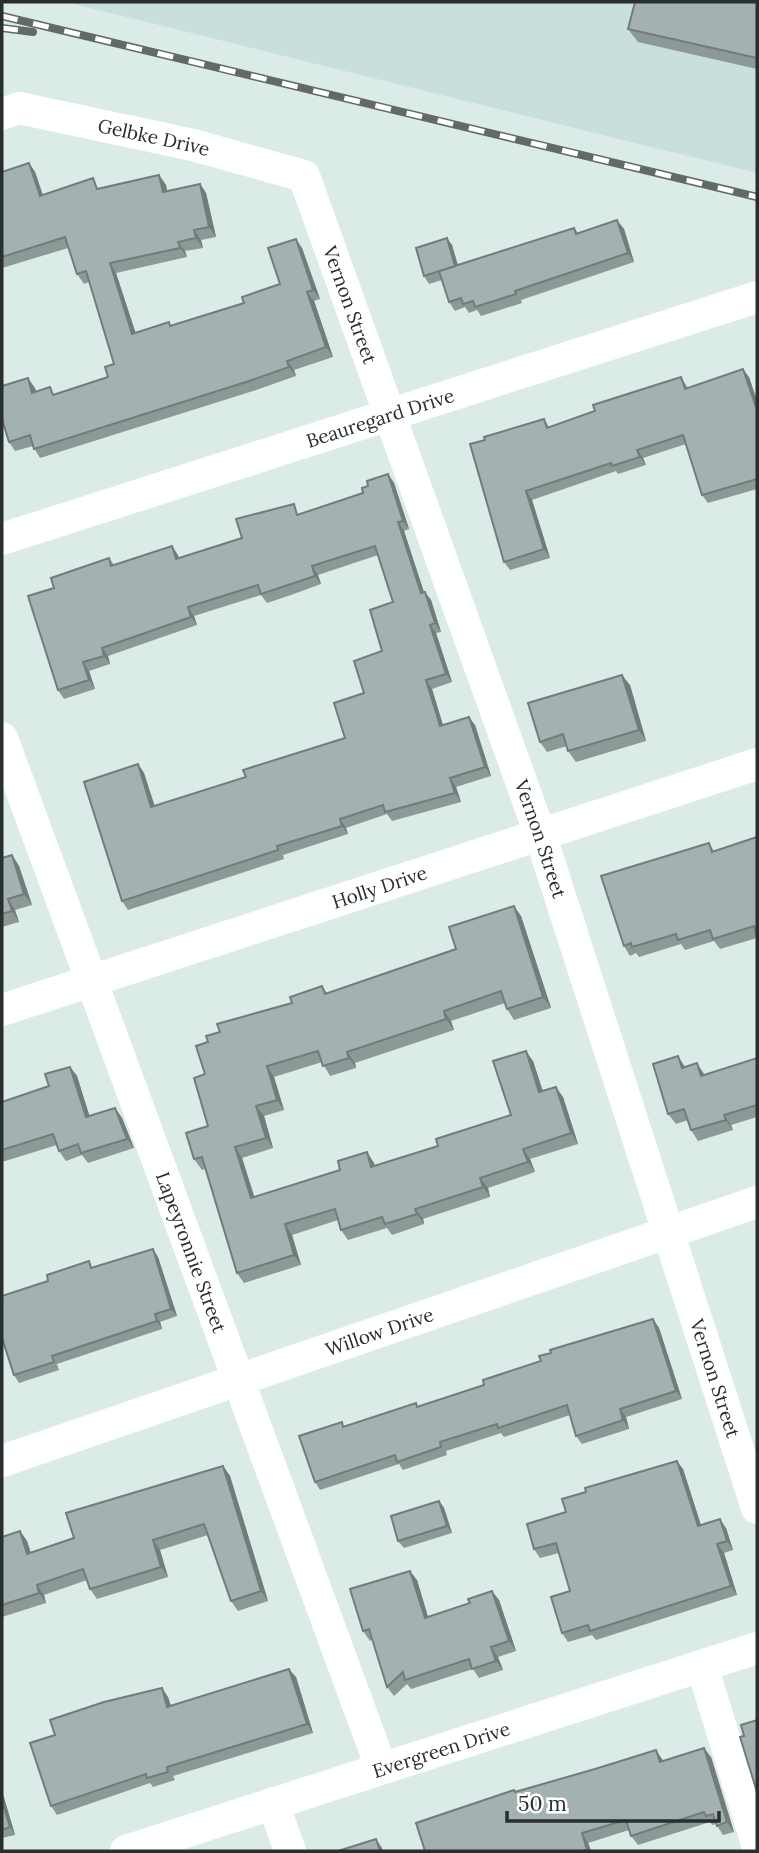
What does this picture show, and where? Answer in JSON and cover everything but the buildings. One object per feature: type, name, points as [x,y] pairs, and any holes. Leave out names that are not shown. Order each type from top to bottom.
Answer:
[{"type":"street","name":"Gelbke Drive","points":[[2,114],[19,108],[193,145],[304,176]]},
{"type":"street","name":"Vernon Street","points":[[304,176],[391,412],[540,834],[757,1508]]},
{"type":"street","name":"Beauregard Drive","points":[[2,539],[391,412],[757,297]]},
{"type":"street","name":"Lapeyronnie Street","points":[[2,738],[381,1767]]},
{"type":"street","name":"Holly Drive","points":[[2,1010],[757,764]]},
{"type":"street","name":"Willow Drive","points":[[2,1461],[757,1202]]},
{"type":"street","name":"Evergreen Drive","points":[[126,1851],[757,1648]]},
{"type":"street","points":[[702,1666],[757,1844]]},
{"type":"street","points":[[273,1803],[290,1851]]},
{"type":"shaded area","points":[[66,2],[757,2],[757,173]]},
{"type":"railway","points":[[2,16],[757,197]]},
{"type":"railway","points":[[2,28],[33,32]]}]
